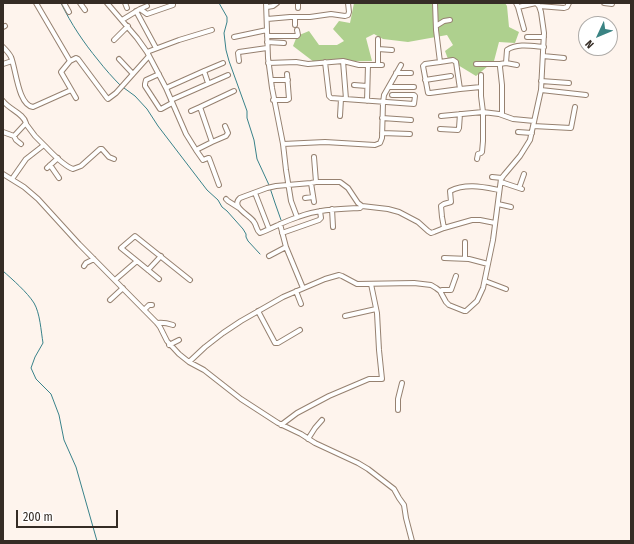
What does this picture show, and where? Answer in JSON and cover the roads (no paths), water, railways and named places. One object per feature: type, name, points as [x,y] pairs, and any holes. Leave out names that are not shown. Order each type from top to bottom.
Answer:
[{"type":"street","points":[[36,3],[70,61]]},
{"type":"street","points":[[64,3],[69,12]]},
{"type":"street","points":[[80,3],[85,10]]},
{"type":"street","points":[[107,3],[128,26],[148,54],[166,88],[186,134],[203,160],[209,158],[220,185]]},
{"type":"street","points":[[125,3],[127,8]]},
{"type":"street","points":[[138,10],[147,14],[179,3]]},
{"type":"street","points":[[277,3],[273,6],[267,5],[268,63],[288,184],[296,217]]},
{"type":"street","points":[[298,3],[298,8]]},
{"type":"street","points":[[267,19],[310,17],[331,14],[347,16],[350,12],[348,3]]},
{"type":"street","points":[[435,3],[440,62]]},
{"type":"street","points":[[524,29],[517,5],[537,4],[566,8],[569,3]]},
{"type":"street","points":[[604,3],[612,4]]},
{"type":"street","points":[[189,362],[205,347],[237,323],[296,291],[340,274],[357,284],[424,284],[433,286],[440,291],[447,303],[464,311],[478,300],[485,281],[494,240],[501,180],[522,155],[530,140],[534,126],[541,90],[544,47],[543,24],[537,4]]},
{"type":"street","points":[[122,20],[147,6]]},
{"type":"street","points":[[138,10],[156,48]]},
{"type":"street","points":[[267,36],[297,36],[295,17]]},
{"type":"street","points":[[436,26],[444,21],[450,20]]},
{"type":"street","points":[[114,40],[128,26]]},
{"type":"street","points":[[76,98],[61,72],[70,61],[75,58],[78,58],[108,99],[116,93],[133,74],[148,54],[156,48],[212,30]]},
{"type":"street","points":[[234,37],[267,30]]},
{"type":"street","points":[[527,37],[544,37]]},
{"type":"street","points":[[268,63],[296,62],[308,64],[343,61],[355,64],[380,65],[378,39]]},
{"type":"street","points":[[267,42],[284,43]]},
{"type":"street","points":[[506,63],[506,52],[510,48],[516,46],[544,47]]},
{"type":"street","points":[[3,47],[10,55],[19,88],[26,103],[31,107],[71,90]]},
{"type":"street","points":[[240,61],[238,54],[239,52],[267,48]]},
{"type":"street","points":[[378,49],[392,50]]},
{"type":"street","points":[[543,56],[564,58]]},
{"type":"street","points":[[119,59],[133,74]]},
{"type":"street","points":[[460,89],[456,62],[453,60],[424,65],[427,92],[429,93],[481,87]]},
{"type":"street","points":[[3,64],[12,61]]},
{"type":"street","points":[[343,61],[346,99]]},
{"type":"street","points":[[325,62],[329,96],[331,98],[383,103],[414,104],[414,95],[392,95]]},
{"type":"street","points":[[166,88],[223,63]]},
{"type":"street","points":[[476,64],[506,63],[517,65]]},
{"type":"street","points":[[500,64],[502,115]]},
{"type":"street","points":[[367,101],[368,65]]},
{"type":"street","points":[[282,144],[318,142],[375,145],[380,143],[384,95],[401,65]]},
{"type":"street","points":[[204,71],[208,83]]},
{"type":"street","points":[[396,73],[411,74]]},
{"type":"street","points":[[159,74],[146,80],[145,86],[160,109],[208,83],[228,75]]},
{"type":"street","points":[[273,100],[289,99],[288,74]]},
{"type":"street","points":[[477,159],[478,154],[481,154],[482,152],[483,141],[484,112],[481,75]]},
{"type":"street","points":[[425,80],[451,76]]},
{"type":"street","points":[[271,80],[288,80]]},
{"type":"street","points":[[542,81],[568,83]]},
{"type":"street","points":[[354,85],[367,86]]},
{"type":"street","points":[[389,87],[414,87]]},
{"type":"street","points":[[541,90],[586,95]]},
{"type":"street","points":[[191,111],[234,91]]},
{"type":"street","points":[[340,116],[341,99]]},
{"type":"street","points":[[3,101],[10,108],[21,115],[35,136],[71,169],[81,166],[100,148],[109,157],[114,159]]},
{"type":"street","points":[[200,106],[212,142]]},
{"type":"street","points":[[534,126],[571,128],[575,107]]},
{"type":"street","points":[[441,116],[484,112],[534,121]]},
{"type":"street","points":[[440,129],[458,130],[460,114]]},
{"type":"street","points":[[382,118],[411,120]]},
{"type":"street","points":[[14,136],[26,124]]},
{"type":"street","points":[[196,150],[226,136],[228,133],[225,126]]},
{"type":"street","points":[[3,132],[14,136],[21,144]]},
{"type":"street","points":[[518,132],[532,134]]},
{"type":"street","points":[[382,133],[410,134]]},
{"type":"street","points":[[12,179],[26,159],[44,144]]},
{"type":"street","points":[[314,157],[314,202]]},
{"type":"street","points":[[58,158],[49,166],[59,178]]},
{"type":"street","points":[[3,174],[24,187],[38,199],[157,323],[169,345],[178,354],[204,370],[241,399],[281,425],[363,466],[394,489],[404,505],[412,541]]},
{"type":"street","points":[[492,177],[520,188],[524,174]]},
{"type":"street","points":[[239,208],[237,205],[238,199],[254,193],[288,184],[313,182],[340,182],[351,191],[358,203],[362,206]]},
{"type":"street","points":[[444,228],[441,206],[445,203],[452,202],[450,191],[466,186],[499,190]]},
{"type":"street","points":[[254,193],[269,229]]},
{"type":"street","points":[[305,198],[313,197]]},
{"type":"street","points":[[226,199],[253,220],[259,232],[296,217],[332,209],[360,208],[362,206],[388,209],[399,212],[418,222],[431,233],[475,220],[495,223]]},
{"type":"street","points":[[498,204],[511,207]]},
{"type":"street","points":[[332,209],[333,227]]},
{"type":"street","points":[[282,233],[319,220],[321,218],[320,211]]},
{"type":"street","points":[[280,224],[286,247],[303,288]]},
{"type":"street","points":[[159,279],[121,248],[135,236],[190,280]]},
{"type":"street","points":[[466,242],[466,259]]},
{"type":"street","points":[[269,256],[286,247]]},
{"type":"street","points":[[148,270],[161,256]]},
{"type":"street","points":[[444,258],[466,259],[488,264]]},
{"type":"street","points":[[84,266],[86,263],[94,259]]},
{"type":"street","points":[[115,280],[137,261]]},
{"type":"street","points":[[440,291],[451,290],[456,276]]},
{"type":"street","points":[[485,281],[506,289]]},
{"type":"street","points":[[281,425],[293,416],[329,396],[366,380],[382,379],[378,326],[371,284]]},
{"type":"street","points":[[110,300],[122,288]]},
{"type":"street","points":[[296,291],[301,304]]},
{"type":"street","points":[[144,310],[152,304]]},
{"type":"street","points":[[345,316],[376,309]]},
{"type":"street","points":[[258,311],[276,343],[300,330]]},
{"type":"street","points":[[157,323],[168,323],[173,326]]},
{"type":"street","points":[[169,345],[179,340]]},
{"type":"street","points":[[398,410],[398,399],[402,383]]},
{"type":"street","points":[[308,439],[322,420]]},
{"type":"waterway","points":[[61,3],[73,26],[88,47],[121,86]]},
{"type":"waterway","points":[[219,3],[227,17],[224,33],[229,61],[247,111],[247,118],[254,140],[257,159],[269,185]]},
{"type":"waterway","points":[[124,88],[135,96],[147,109],[158,126],[207,190],[218,200],[222,207],[243,229],[248,241],[260,254]]},
{"type":"waterway","points":[[270,188],[281,220]]},
{"type":"waterway","points":[[3,271],[28,295],[38,312],[43,343],[31,368],[36,379],[51,394],[59,415],[64,440],[76,467],[97,541]]}]
